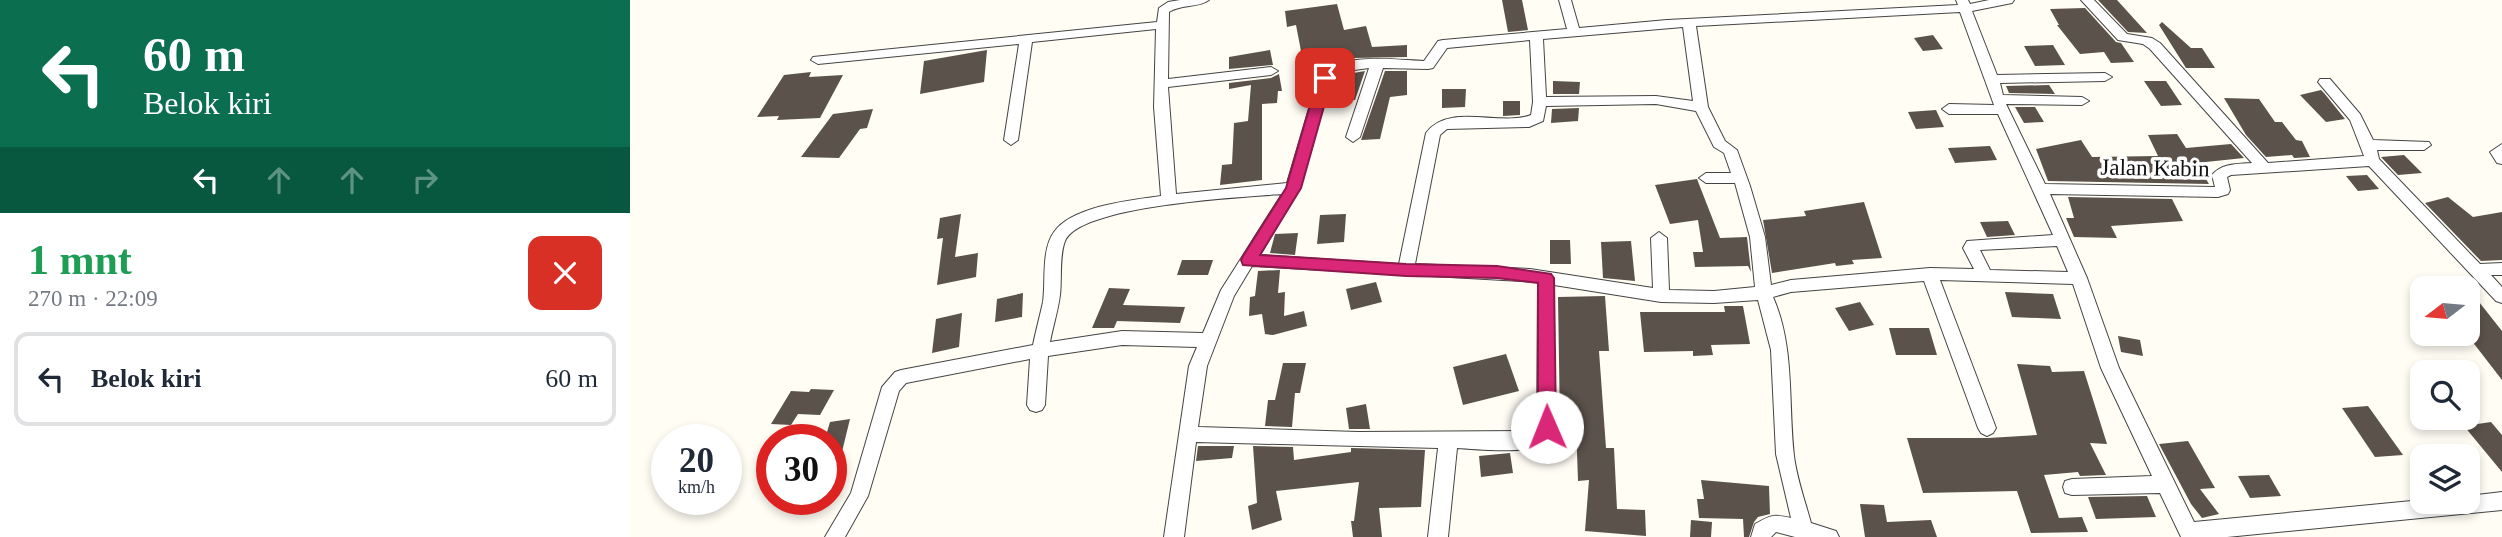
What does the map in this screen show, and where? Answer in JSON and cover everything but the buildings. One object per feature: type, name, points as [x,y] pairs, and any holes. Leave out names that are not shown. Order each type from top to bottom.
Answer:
[{"type":"street","points":[[1169,200],[1162,127],[1163,11],[1167,7],[1203,0]]},
{"type":"street","points":[[1565,0],[1574,33]]},
{"type":"street","points":[[1174,537],[1192,394],[1207,340],[1227,294],[1293,188],[1325,78],[1338,68],[1428,65],[1433,61],[1441,44],[2008,0]]},
{"type":"street","points":[[2087,0],[2123,37],[2147,41],[2155,46],[2239,136],[2264,168]]},
{"type":"street","points":[[1964,4],[2000,104],[2041,189],[2079,278],[2109,368],[2190,535],[2502,501]]},
{"type":"street","points":[[1689,23],[1701,107],[1719,144],[1730,150],[1751,203],[1760,241],[1763,293],[1770,309],[1778,350],[1786,456],[1802,528]]},
{"type":"street","points":[[818,60],[1161,25]]},
{"type":"street","points":[[1406,270],[1430,147],[1437,129],[1452,123],[1535,120],[1539,116],[1541,102],[1536,36]]},
{"type":"street","points":[[1011,140],[1026,38]]},
{"type":"street","points":[[1353,137],[1377,65]]},
{"type":"street","points":[[1161,84],[1271,71]]},
{"type":"street","points":[[1992,79],[2105,77]]},
{"type":"street","points":[[2325,82],[2356,115],[2369,145],[2372,161],[2502,297]]},
{"type":"street","points":[[1541,102],[1656,100],[1701,107]]},
{"type":"street","points":[[1949,108],[2082,102]]},
{"type":"street","points":[[2369,145],[2424,145]]},
{"type":"street","points":[[2502,149],[2497,152],[2502,159]]},
{"type":"street","name":"Jalan Kabin","points":[[2041,189],[2218,192],[2223,190],[2219,175],[2222,171],[2372,161]]},
{"type":"street","points":[[1706,178],[1740,178]]},
{"type":"street","points":[[1036,405],[1040,352],[1052,295],[1056,253],[1060,236],[1065,230],[1084,218],[1145,203],[1293,188]]},
{"type":"street","points":[[1659,238],[1661,296]]},
{"type":"street","points":[[1984,274],[1972,245],[2061,240]]},
{"type":"street","points":[[1249,260],[1406,270],[1497,272],[1661,296],[1714,298],[1763,293],[1791,286],[1930,274],[2079,278]]},
{"type":"street","points":[[2477,270],[2502,269]]},
{"type":"street","points":[[1930,274],[1987,428]]},
{"type":"street","points":[[1188,434],[1537,441],[1545,436],[1547,427],[1546,278]]},
{"type":"street","points":[[835,537],[859,496],[894,382],[901,377],[998,357],[1122,338],[1207,340]]},
{"type":"street","points":[[1438,537],[1448,449],[1443,441]]},
{"type":"street","points":[[2072,487],[2165,484]]},
{"type":"street","points":[[1762,537],[1762,530],[1775,523],[1829,537]]},
{"type":"route","points":[[1325,78],[1318,110],[1293,188],[1249,260],[1406,270],[1497,272],[1546,278],[1547,427]]}]
